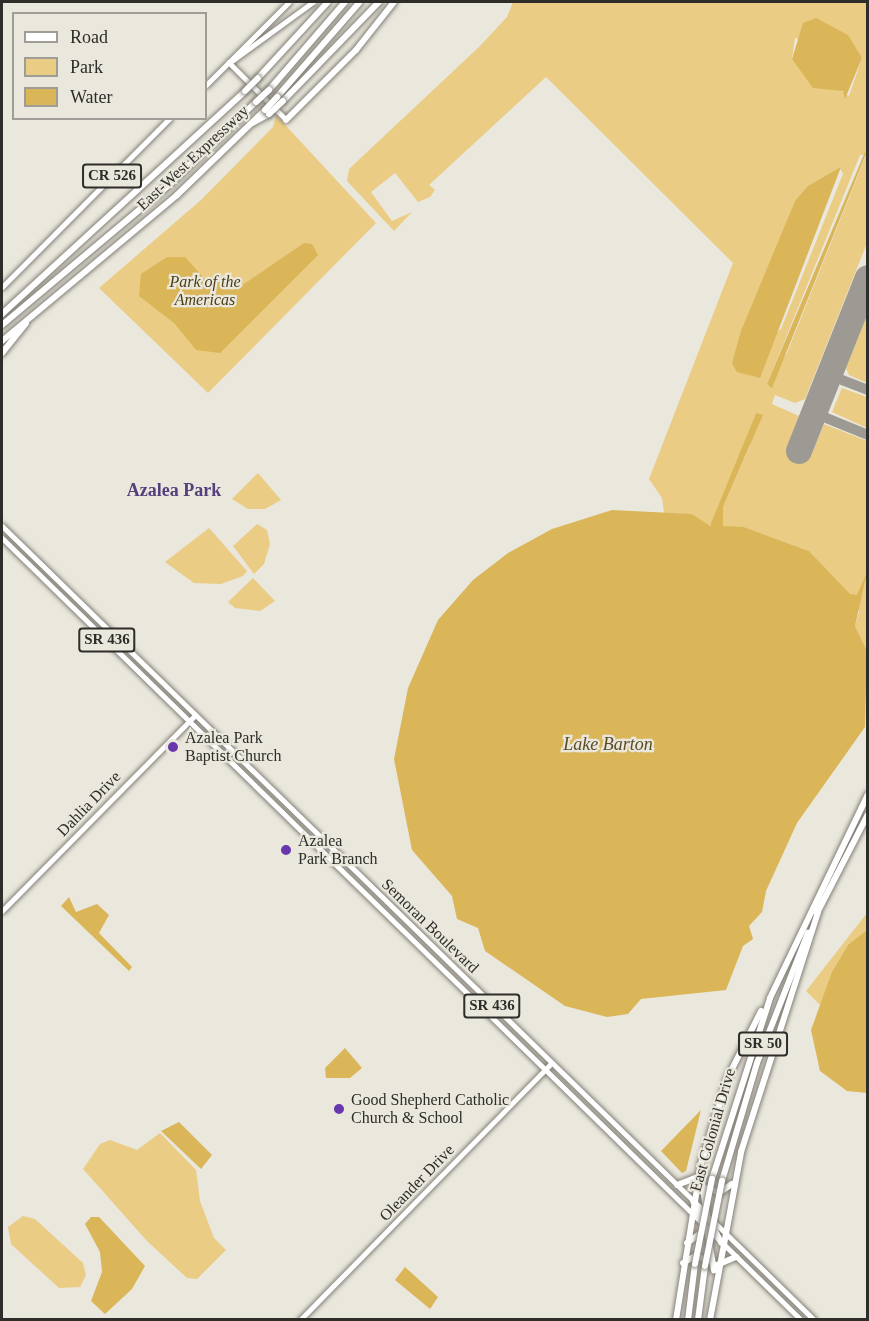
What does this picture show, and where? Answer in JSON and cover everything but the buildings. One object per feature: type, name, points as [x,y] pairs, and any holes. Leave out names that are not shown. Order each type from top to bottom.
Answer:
[{"type":"highway","points":[[2,315],[47,269],[245,91],[328,2]]},
{"type":"highway","name":"East-West Expressway","points":[[2,325],[38,291],[169,185],[268,90],[345,2]]},
{"type":"highway","points":[[280,99],[360,2]]},
{"type":"highway","points":[[280,99],[379,2]]},
{"type":"highway","points":[[286,120],[394,2]]},
{"type":"highway","name":"East-West Expressway","points":[[2,341],[46,300],[177,195],[280,99]]},
{"type":"highway","points":[[2,353],[46,300]]},
{"type":"highway","points":[[867,795],[867,815]]},
{"type":"highway","name":"East Colonial Drive","points":[[688,1320],[695,1264],[712,1179],[770,998],[867,795]]},
{"type":"highway","points":[[837,872],[858,811]]},
{"type":"highway","name":"East Colonial Drive","points":[[698,1320],[705,1266],[722,1181],[757,1063],[818,912],[867,815]]},
{"type":"highway","points":[[715,1265],[722,1243],[733,1183],[777,1027],[818,912]]},
{"type":"highway","points":[[676,1320],[690,1213],[700,1177],[701,1164],[728,1077],[770,998]]},
{"type":"highway","points":[[700,1177],[715,1192],[733,1183]]},
{"type":"highway","points":[[677,1185],[700,1177]]},
{"type":"highway","points":[[700,1177],[715,1265],[710,1320]]},
{"type":"highway","points":[[690,1213],[707,1215],[729,1200]]},
{"type":"highway","points":[[693,1201],[699,1215],[722,1243]]},
{"type":"highway","points":[[685,1248],[690,1238],[710,1229],[723,1231]]},
{"type":"highway","points":[[682,1264],[695,1256],[715,1265],[736,1257]]},
{"type":"main road","points":[[207,84],[289,2]]},
{"type":"main road","name":"CR 526","points":[[2,287],[168,120]]},
{"type":"main road","name":"Semoran Boulevard","points":[[2,526],[814,1320]]},
{"type":"main road","name":"Semoran Boulevard","points":[[2,538],[690,1213],[710,1229]]},
{"type":"main road","points":[[278,808],[297,815]]},
{"type":"main road","points":[[293,822],[312,830]]},
{"type":"main road","points":[[387,915],[402,918]]},
{"type":"main road","points":[[396,924],[411,926]]},
{"type":"main road","points":[[722,1243],[801,1320]]},
{"type":"street","points":[[286,120],[230,63],[313,2]]},
{"type":"street","name":"Dahlia Drive","points":[[2,911],[195,715]]},
{"type":"street","name":"Oleander Drive","points":[[300,1320],[551,1064]]},
{"type":"green space","points":[[513,2],[867,2],[867,243],[805,399],[795,403],[775,395],[772,404],[799,416],[787,447],[811,456],[824,424],[867,441],[867,651],[855,626],[859,612],[854,599],[809,551],[744,527],[723,527],[723,507],[750,446],[756,413],[714,522],[707,527],[692,514],[664,513],[662,498],[649,479],[733,263],[546,77],[429,185],[435,190],[430,197],[418,202],[395,173],[371,192],[392,221],[412,212],[394,231],[347,181],[349,169],[480,46],[507,17]],"holes":[[[795,38],[862,58],[849,96],[792,59]],[[860,155],[866,155],[787,353],[767,384]],[[840,168],[843,174],[781,329],[732,363],[795,201]]]},
{"type":"green space","name":"Park of the Americas","points":[[276,115],[376,223],[208,393],[99,288],[201,200],[273,127]]},
{"type":"green space","points":[[867,314],[867,383],[849,375],[846,368]]},
{"type":"green space","points":[[842,388],[867,397],[867,428],[832,412]]},
{"type":"green space","points":[[258,473],[281,500],[265,509],[248,509],[232,499]]},
{"type":"green space","points":[[257,524],[267,530],[270,544],[264,564],[254,574],[233,546]]},
{"type":"green space","points":[[209,528],[247,571],[243,576],[221,584],[194,583],[165,562]]},
{"type":"green space","points":[[253,578],[275,601],[260,611],[235,608],[228,602]]},
{"type":"green space","points":[[867,913],[867,938],[834,1019],[806,991]]},
{"type":"green space","points":[[160,1133],[196,1170],[200,1201],[214,1238],[226,1250],[197,1279],[187,1278],[147,1241],[83,1169],[100,1144],[110,1140],[137,1150]]},
{"type":"green space","points":[[23,1216],[35,1219],[83,1263],[86,1275],[80,1287],[59,1288],[11,1244],[8,1227]]},
{"type":"water","points":[[816,18],[848,35],[862,58],[845,99],[843,91],[813,88],[792,59],[803,23]]},
{"type":"water","points":[[865,152],[866,154],[772,388],[767,384]]},
{"type":"water","points":[[841,167],[760,378],[737,372],[732,363],[741,331],[795,201],[808,186]]},
{"type":"water","points":[[304,243],[312,244],[318,255],[220,353],[196,350],[174,323],[139,296],[141,274],[167,257],[185,257],[206,280],[241,286]]},
{"type":"water","name":"Lake Barton","points":[[756,413],[763,415],[723,507],[723,526],[744,527],[809,551],[850,594],[857,595],[867,572],[855,626],[867,651],[865,727],[797,823],[766,891],[762,912],[749,926],[753,939],[743,946],[726,990],[641,999],[628,1014],[607,1017],[565,1006],[485,951],[478,928],[457,919],[452,896],[412,850],[394,759],[408,688],[438,620],[473,580],[508,553],[552,529],[612,510],[692,514],[710,526]]},
{"type":"water","points":[[69,897],[76,912],[97,904],[109,915],[99,933],[132,967],[129,971],[61,906]]},
{"type":"water","points":[[867,930],[867,1093],[847,1091],[820,1071],[811,1030],[832,972],[848,945]]},
{"type":"water","points":[[345,1048],[362,1068],[350,1078],[326,1078],[325,1068]]},
{"type":"water","points":[[701,1110],[686,1171],[682,1173],[661,1151]]},
{"type":"water","points":[[179,1122],[212,1155],[201,1169],[161,1131]]},
{"type":"water","points":[[91,1217],[99,1217],[145,1266],[132,1289],[105,1314],[91,1301],[102,1272],[100,1252],[85,1224]]},
{"type":"water","points":[[405,1267],[438,1297],[430,1309],[395,1280]]},
{"type":"taxiway","points":[[829,375],[868,390]]},
{"type":"taxiway","points":[[814,413],[868,435]]},
{"type":"runway","points":[[799,451],[868,278]]},
{"type":"place","name":"Azalea Park Baptist Church","points":[[173,747]]},
{"type":"place","name":"Azalea Park Branch","points":[[286,850]]},
{"type":"place","name":"Good Shepherd Catholic Church & School","points":[[339,1109]]},
{"type":"district","name":"Azalea Park","points":[[174,490]]}]
